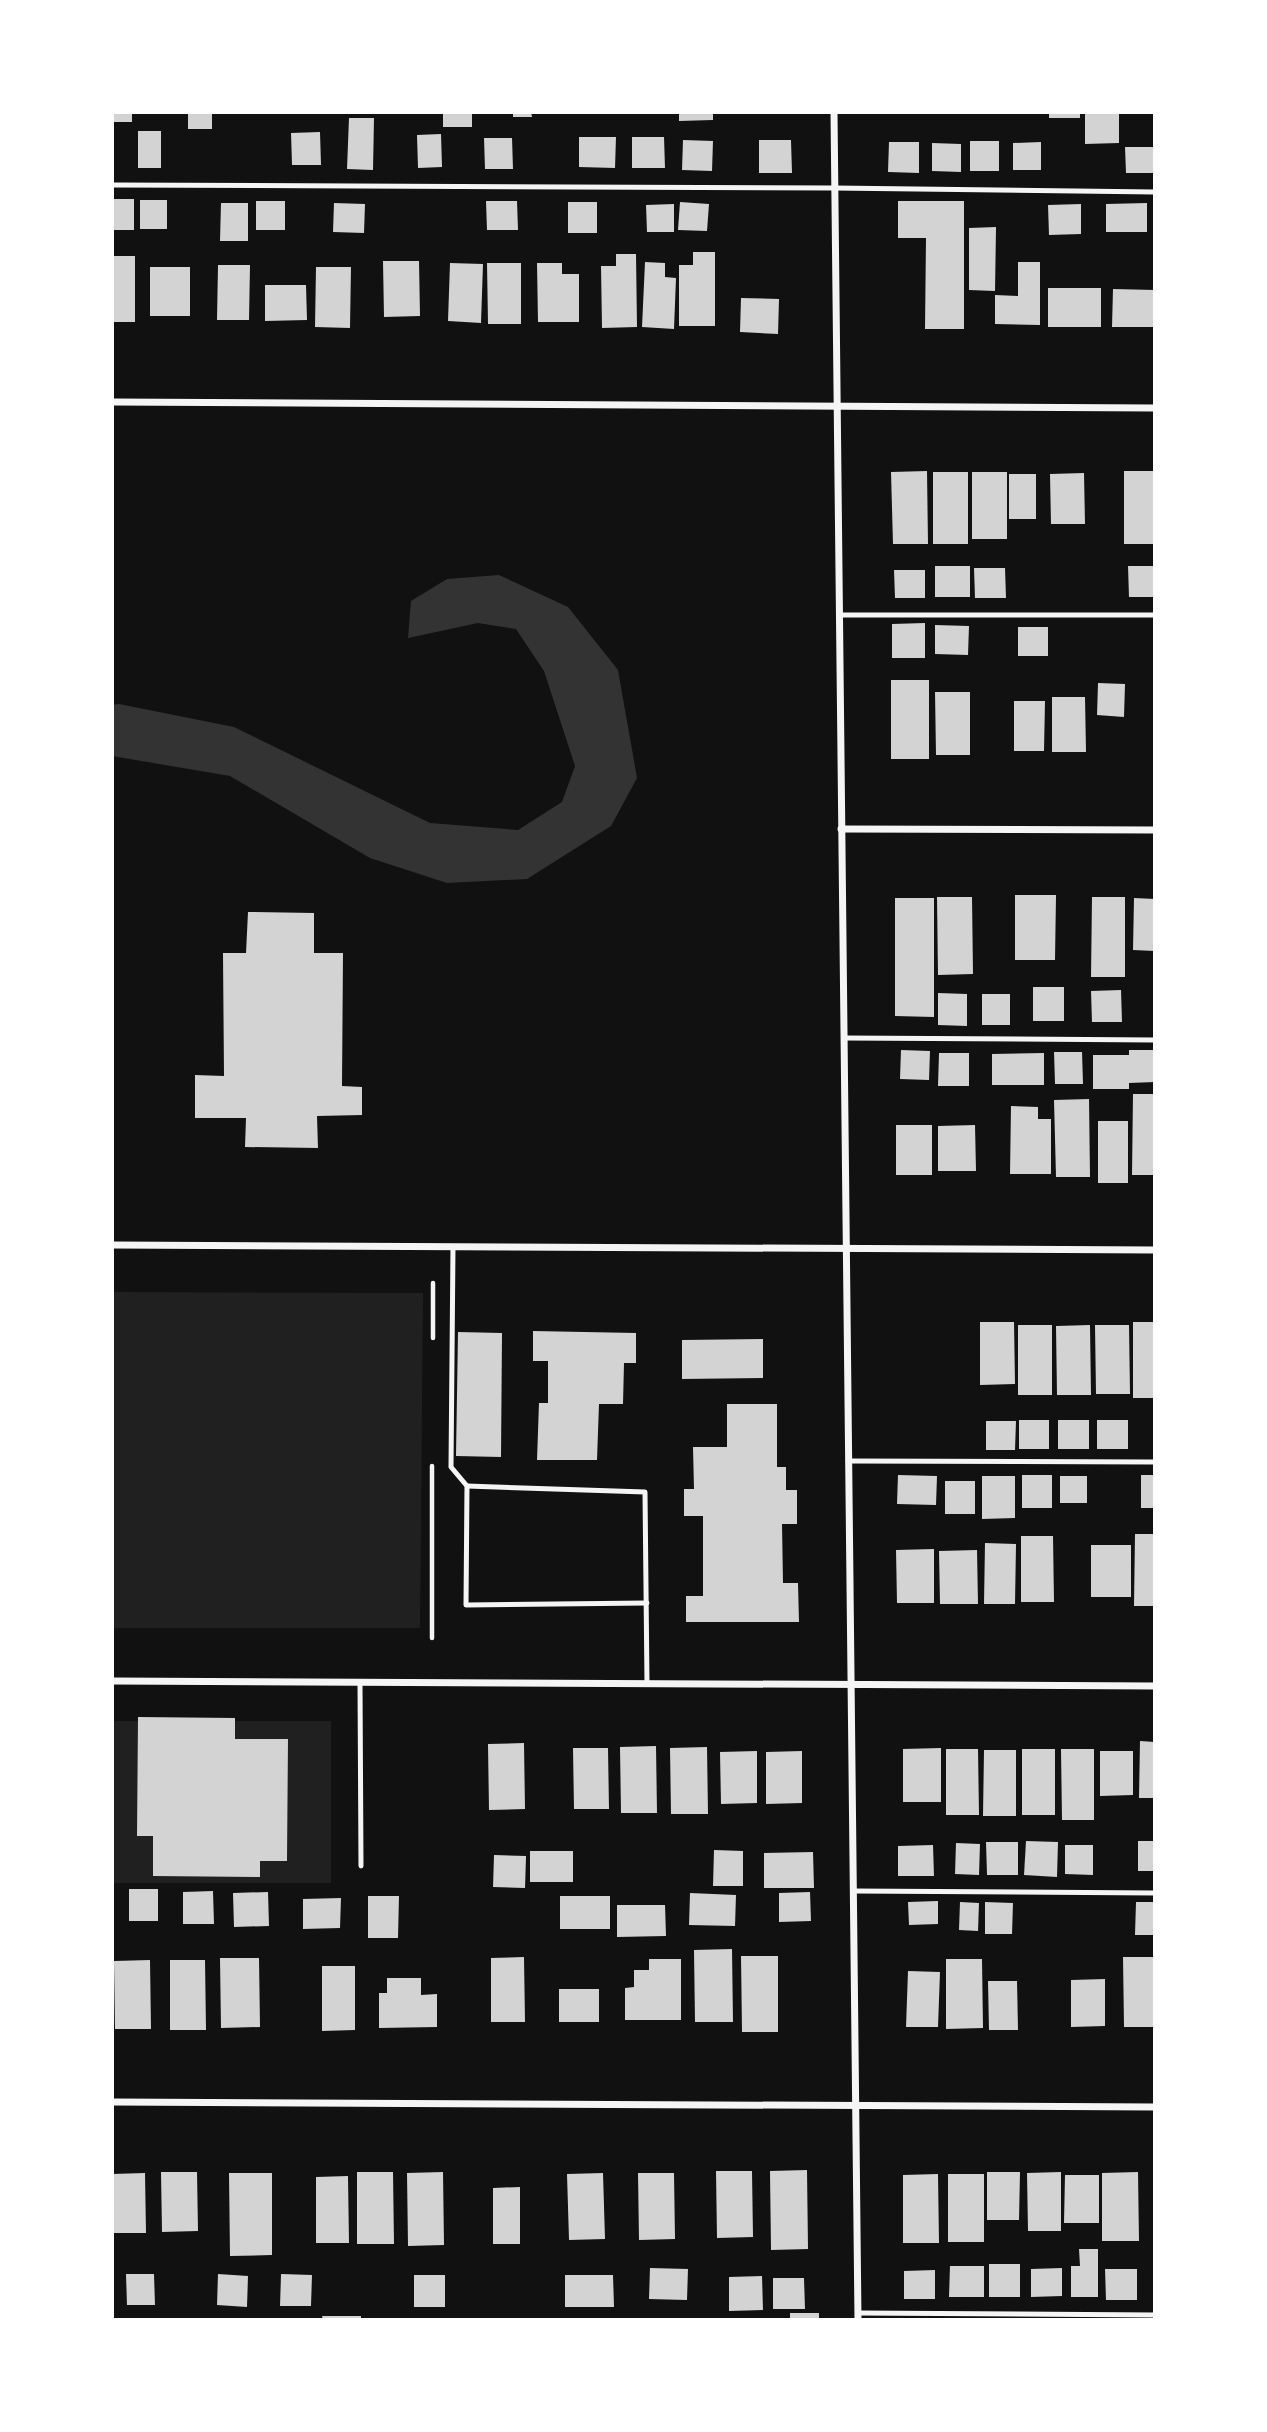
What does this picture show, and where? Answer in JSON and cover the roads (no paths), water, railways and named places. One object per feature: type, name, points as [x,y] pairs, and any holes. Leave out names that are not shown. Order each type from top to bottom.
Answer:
[{"type":"street","points":[[834,112],[858,2317]]},
{"type":"street","points":[[112,402],[1155,408]]},
{"type":"street","points":[[841,829],[1155,830]]},
{"type":"street","points":[[112,1245],[1155,1250]]},
{"type":"street","points":[[112,1681],[1155,1686]]},
{"type":"street","points":[[112,2102],[1155,2107]]},
{"type":"lane","points":[[112,186],[834,188],[1155,192]]},
{"type":"lane","points":[[839,615],[1155,615]]},
{"type":"lane","points":[[844,1038],[1155,1040]]},
{"type":"lane","points":[[453,1247],[451,1467],[467,1486],[466,1605],[647,1603]]},
{"type":"lane","points":[[848,1461],[1155,1462]]},
{"type":"lane","points":[[467,1486],[645,1492],[647,1683]]},
{"type":"lane","points":[[360,1682],[361,1866]]},
{"type":"lane","points":[[853,1891],[1155,1893]]},
{"type":"lane","points":[[858,2317],[1155,2315]]}]
